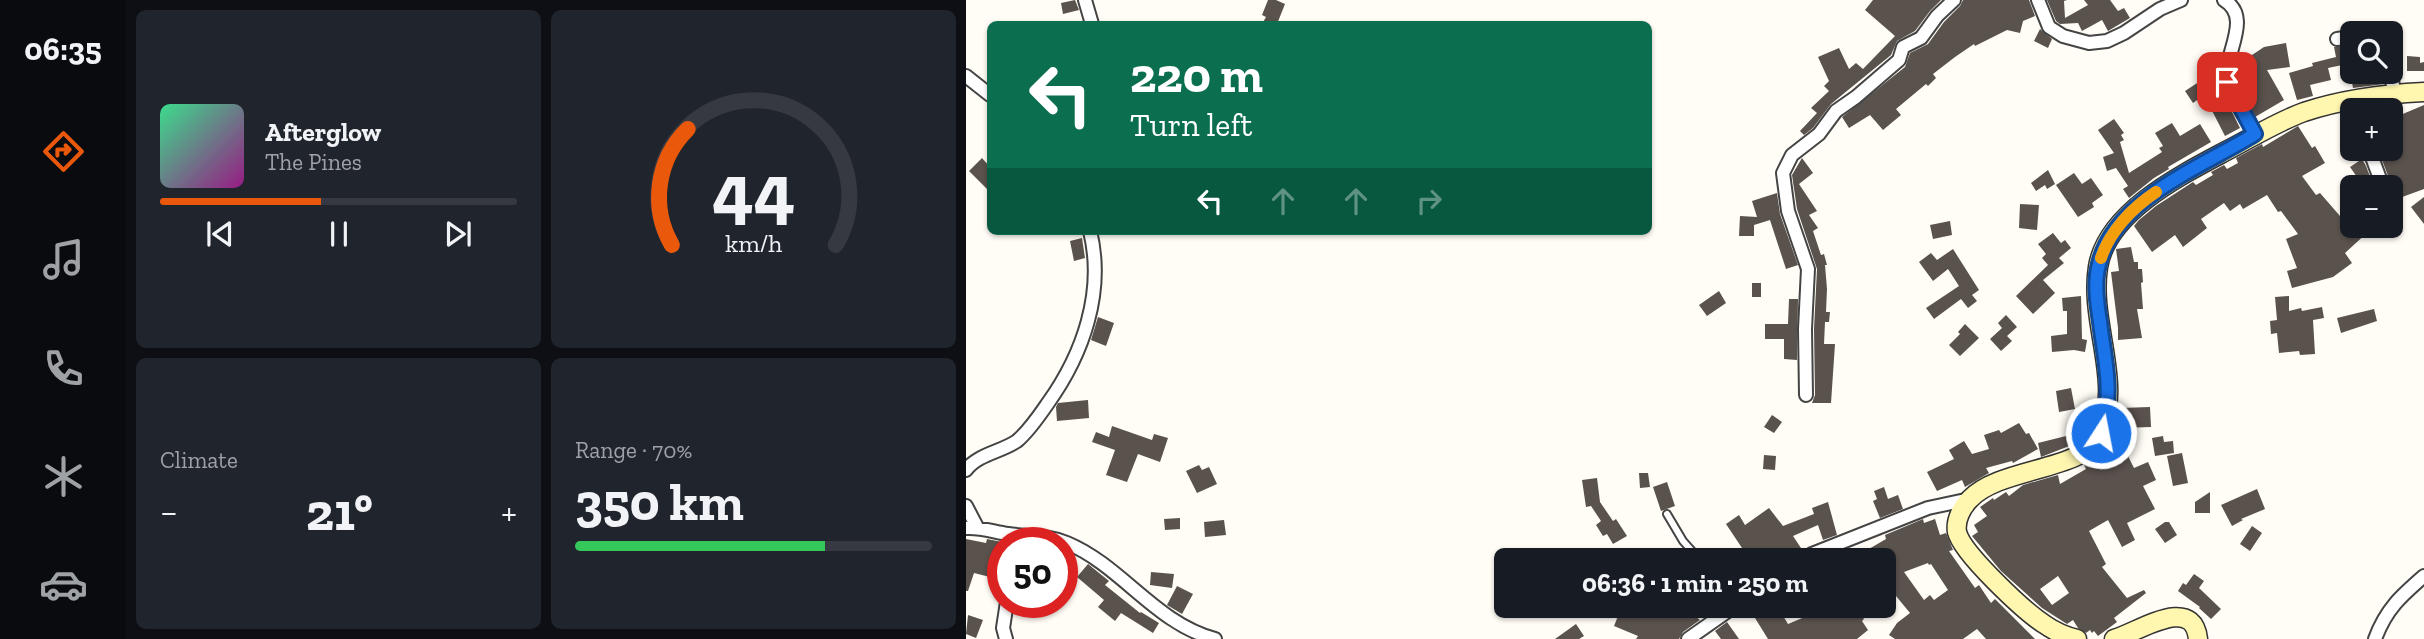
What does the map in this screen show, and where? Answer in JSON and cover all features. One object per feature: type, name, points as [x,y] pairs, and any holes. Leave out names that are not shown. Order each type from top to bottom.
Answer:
[{"type":"main road","points":[[2380,98],[2395,94],[2424,93]]},
{"type":"main road","points":[[2077,639],[2056,631],[2037,619],[1970,556],[1961,542],[1957,526],[1962,510],[1982,489],[1997,481],[2074,456],[2090,449],[2096,443],[2105,420],[2109,376],[2096,289],[2098,265],[2111,234],[2147,198],[2255,134],[2302,113],[2340,107]]},
{"type":"main road","points":[[2114,639],[2157,621],[2184,618],[2196,628],[2198,639]]},
{"type":"street","points":[[1085,0],[1091,21]]},
{"type":"street","points":[[1806,395],[1808,269],[1788,211],[1783,173],[1792,155],[1819,134],[1836,111],[1899,60],[1903,47],[1921,38],[1937,16],[1954,0]]},
{"type":"street","points":[[2038,0],[2049,27],[2063,36],[2089,43],[2108,41],[2181,0]]},
{"type":"street","points":[[2224,0],[2230,3],[2238,21],[2228,60],[2227,82],[2255,134]]},
{"type":"street","points":[[966,76],[987,93]]},
{"type":"street","points":[[2393,84],[2395,94]]},
{"type":"street","points":[[966,470],[978,459],[1016,441],[1027,431],[1051,400],[1071,365],[1089,320],[1093,298],[1095,262],[1091,235]]},
{"type":"street","points":[[1827,548],[1928,508],[1970,499]]},
{"type":"street","points":[[966,506],[972,528]]},
{"type":"street","points":[[1078,548],[1117,575],[1166,617],[1197,634],[1215,639]]},
{"type":"street","points":[[2375,639],[2394,603],[2424,576]]},
{"type":"street","points":[[1005,618],[1003,628],[1006,639]]},
{"type":"street","points":[[1688,639],[1718,618]]},
{"type":"lane","points":[[1667,514],[1689,548]]},
{"type":"building","points":[[1075,0],[1079,10],[1063,14],[1061,3]]},
{"type":"building","points":[[1268,0],[1285,4],[1278,21],[1264,21],[1266,17],[1262,15]]},
{"type":"building","points":[[1873,0],[1941,0],[1915,31],[1897,41],[1891,55],[1831,104],[1813,128],[1804,135],[1800,131],[1817,113],[1811,108],[1829,91],[1824,86],[1829,81],[1818,57],[1839,48],[1849,69],[1856,63],[1863,69],[1895,36],[1865,10]]},
{"type":"building","points":[[1963,0],[2029,0],[2035,16],[2023,21],[2020,33],[2007,30],[1975,46],[1974,44],[1955,57],[1933,74],[1936,78],[1928,86],[1926,84],[1896,109],[1901,115],[1883,130],[1870,115],[1849,128],[1842,117],[1905,67],[1910,53],[1928,44]]},
{"type":"building","points":[[2047,0],[2067,0],[2064,1],[2065,18],[2088,5],[2084,0],[2110,0],[2118,11],[2124,8],[2130,18],[2108,31],[2102,20],[2082,31],[2078,23],[2060,24],[2056,21]]},
{"type":"building","points":[[2040,29],[2052,39],[2048,48],[2034,41]]},
{"type":"building","points":[[2286,43],[2290,67],[2267,70],[2284,100],[2255,117],[2241,91],[2247,88],[2236,71],[2237,65],[2264,47]]},
{"type":"building","points":[[2334,47],[2340,47],[2340,66],[2328,68],[2331,80],[2310,85],[2313,96],[2297,100],[2289,73],[2336,57]]},
{"type":"building","points":[[2407,56],[2420,57],[2420,63],[2424,62],[2424,71],[2407,71]]},
{"type":"building","points":[[2214,72],[2207,85],[2216,80],[2240,128],[2225,136],[2203,93],[2193,103],[2185,91]]},
{"type":"building","points":[[2352,84],[2384,84],[2353,88]]},
{"type":"building","points":[[2424,105],[2424,189],[2403,197],[2403,175],[2388,175],[2382,161],[2403,161],[2403,114]]},
{"type":"building","points":[[2114,119],[2124,133],[2121,135],[2124,140],[2120,142],[2129,173],[2162,152],[2159,148],[2163,146],[2155,133],[2172,123],[2180,136],[2200,124],[2211,142],[2168,167],[2169,169],[2129,198],[2123,189],[2128,186],[2116,168],[2107,171],[2103,157],[2114,153],[2098,130]]},
{"type":"building","points":[[2298,126],[2312,148],[2315,146],[2325,163],[2302,176],[2316,195],[2320,193],[2340,216],[2340,238],[2361,238],[2345,253],[2352,263],[2333,277],[2292,288],[2287,271],[2297,268],[2286,239],[2298,234],[2267,195],[2243,209],[2240,204],[2230,211],[2224,203],[2201,219],[2207,228],[2183,247],[2175,235],[2152,252],[2134,226],[2139,220],[2193,182],[2196,185],[2213,175],[2211,172],[2224,165],[2227,169],[2238,163],[2236,158],[2262,144],[2263,147]]},
{"type":"building","points":[[982,158],[987,164],[987,189],[969,171]]},
{"type":"building","points":[[1802,158],[1813,173],[1799,184],[1817,211],[1809,215],[1818,228],[1813,231],[1827,265],[1826,312],[1830,312],[1829,322],[1825,322],[1824,344],[1835,344],[1831,403],[1812,403],[1815,395],[1817,269],[1797,209],[1792,175]]},
{"type":"building","points":[[2363,161],[2369,175],[2356,175],[2350,167]]},
{"type":"building","points":[[2048,170],[2055,184],[2047,189],[2045,185],[2036,191],[2031,183]]},
{"type":"building","points":[[2074,173],[2082,184],[2091,178],[2103,195],[2092,203],[2094,207],[2078,217],[2056,185]]},
{"type":"building","points":[[1777,193],[1780,214],[1798,265],[1786,269],[1770,220],[1754,225],[1754,236],[1739,236],[1740,216],[1757,217],[1752,201]]},
{"type":"building","points":[[2424,197],[2424,224],[2411,207]]},
{"type":"building","points":[[2020,204],[2039,205],[2037,230],[2019,228]]},
{"type":"building","points":[[1950,221],[1952,235],[1933,239],[1930,225]]},
{"type":"building","points":[[2053,233],[2061,243],[2065,240],[2071,248],[2059,258],[2064,263],[2043,280],[2055,293],[2033,314],[2016,296],[2048,265],[2042,258],[2046,254],[2038,244]]},
{"type":"building","points":[[1082,238],[1085,258],[1074,261],[1070,241]]},
{"type":"building","points":[[2131,247],[2134,262],[2138,262],[2138,269],[2142,269],[2143,309],[2137,309],[2142,338],[2118,340],[2111,272],[2119,271],[2116,249]]},
{"type":"building","points":[[1953,249],[1979,290],[1972,295],[1977,301],[1968,308],[1961,299],[1934,319],[1926,308],[1959,286],[1948,269],[1933,281],[1919,262],[1931,253],[1937,260]]},
{"type":"building","points":[[1752,283],[1761,283],[1761,297],[1752,297]]},
{"type":"building","points":[[1719,291],[1726,303],[1707,316],[1699,305]]},
{"type":"building","points":[[2081,296],[2082,339],[2087,340],[2085,352],[2052,352],[2051,336],[2067,334],[2067,311],[2063,311],[2062,298]]},
{"type":"building","points":[[2289,296],[2289,311],[2322,307],[2324,318],[2313,320],[2315,354],[2300,355],[2299,351],[2279,353],[2277,333],[2271,334],[2270,321],[2277,320],[2275,297]]},
{"type":"building","points":[[1789,299],[1798,299],[1797,360],[1784,359],[1784,339],[1765,339],[1765,324],[1788,324]]},
{"type":"building","points":[[2374,309],[2377,321],[2341,333],[2337,318]]},
{"type":"building","points":[[2006,315],[2017,327],[2007,336],[2012,341],[2001,351],[1990,339],[2002,328],[1998,323]]},
{"type":"building","points":[[1098,317],[1114,323],[1106,346],[1091,340]]},
{"type":"building","points":[[1965,324],[1979,338],[1960,356],[1949,345]]},
{"type":"building","points":[[2071,388],[2075,409],[2059,412],[2056,391]]},
{"type":"building","points":[[1088,400],[1089,418],[1057,421],[1058,403]]},
{"type":"building","points":[[2150,407],[2151,427],[2120,428],[2120,408]]},
{"type":"building","points":[[1772,415],[1782,422],[1774,433],[1764,427]]},
{"type":"building","points":[[2019,423],[2026,434],[2029,433],[2038,449],[2013,463],[2012,461],[1986,468],[1989,473],[1965,487],[1962,480],[1937,491],[1927,472],[1954,459],[1949,450],[1964,441],[1972,454],[1989,449],[1984,435],[1999,430],[2001,433]]},
{"type":"building","points":[[1112,426],[1152,440],[1154,434],[1168,438],[1160,462],[1138,454],[1127,482],[1106,475],[1115,450],[1092,442],[1096,432],[1109,437]]},
{"type":"building","points":[[2074,434],[2077,443],[2041,457],[2038,443]]},
{"type":"building","points":[[2163,436],[2164,442],[2173,441],[2174,453],[2155,456],[2152,438]]},
{"type":"building","points":[[2105,450],[2111,461],[2127,454],[2134,468],[2148,462],[2156,480],[2143,486],[2155,509],[2127,523],[2135,540],[2122,547],[2108,520],[2089,531],[2106,564],[2102,567],[2127,598],[2144,590],[2146,593],[2114,618],[2117,622],[2098,636],[2094,631],[2086,633],[2078,628],[2073,620],[2067,624],[2042,608],[2001,571],[1972,536],[1978,532],[1974,525],[1987,516],[1980,507],[1993,498],[1994,500],[2006,492],[2009,496],[2023,485],[2058,475],[2060,484],[2086,469],[2084,465]],"holes":[[[2058,576],[2069,593],[2052,605],[2040,589]]]},
{"type":"building","points":[[2182,453],[2188,483],[2173,486],[2167,456]]},
{"type":"building","points":[[1764,455],[1776,456],[1775,470],[1763,469]]},
{"type":"building","points":[[1199,465],[1202,470],[1209,467],[1217,484],[1197,493],[1186,471]]},
{"type":"building","points":[[1639,473],[1648,473],[1650,487],[1640,488]]},
{"type":"building","points":[[1597,478],[1600,502],[1627,536],[1613,544],[1607,534],[1603,536],[1596,525],[1601,521],[1591,506],[1586,507],[1582,480]]},
{"type":"building","points":[[1667,482],[1675,506],[1661,511],[1653,487]]},
{"type":"building","points":[[1884,487],[1888,499],[1898,495],[1903,509],[1880,518],[1873,501],[1877,499],[1874,491]]},
{"type":"building","points":[[2257,489],[2265,509],[2241,519],[2243,520],[2232,526],[2221,505]]},
{"type":"building","points":[[2210,492],[2210,513],[2195,513],[2195,502]]},
{"type":"building","points":[[1828,502],[1837,535],[1823,540],[1818,525],[1793,536],[1801,548],[1742,548],[1726,524],[1739,515],[1745,525],[1769,508],[1783,526],[1814,514],[1812,508]]},
{"type":"building","points":[[1180,518],[1180,529],[1165,530],[1164,519]]},
{"type":"building","points":[[1923,519],[1924,523],[1935,519],[1940,535],[1946,533],[1953,550],[1949,551],[1975,588],[1979,585],[1991,603],[1995,599],[2035,639],[1986,639],[1977,629],[1963,639],[1895,639],[1889,635],[1897,623],[1910,613],[1896,596],[1896,548],[1871,548],[1886,539],[1885,535]],"holes":[[[1931,564],[1948,590],[1934,600],[1930,595],[1924,600],[1904,572]]]},
{"type":"building","points":[[1224,520],[1226,535],[1205,537],[1204,522]]},
{"type":"building","points":[[2169,522],[2177,535],[2165,543],[2155,529]]},
{"type":"building","points":[[2252,526],[2262,533],[2250,551],[2240,544]]},
{"type":"building","points":[[966,539],[986,543],[987,539],[987,576],[974,573],[966,591]]},
{"type":"building","points":[[1088,564],[1109,581],[1105,585],[1140,613],[1159,623],[1153,633],[1121,613],[1115,621],[1098,607],[1104,600],[1078,576]]},
{"type":"building","points":[[1151,572],[1174,574],[1172,588],[1150,585]]},
{"type":"building","points":[[2194,574],[2204,581],[2199,588],[2221,609],[2211,619],[2178,591]]},
{"type":"building","points":[[1177,586],[1193,594],[1182,614],[1167,605]]},
{"type":"building","points":[[968,615],[983,620],[976,638],[966,634]]},
{"type":"building","points":[[1617,618],[1700,620],[1683,632],[1679,639],[1636,639],[1638,636],[1614,626]]},
{"type":"building","points":[[1755,618],[1784,618],[1788,624],[1802,618],[1863,618],[1862,621],[1868,630],[1857,639],[1768,639]]},
{"type":"building","points":[[1727,622],[1739,639],[1721,639],[1715,631]]},
{"type":"building","points":[[1576,624],[1584,636],[1579,639],[1555,639]]},
{"type":"slow traffic","points":[[2101,258],[2111,234],[2156,192]]},
{"type":"route","points":[[2101,433],[2105,420],[2109,376],[2096,289],[2098,265],[2111,234],[2147,198],[2255,134],[2227,82]]}]
